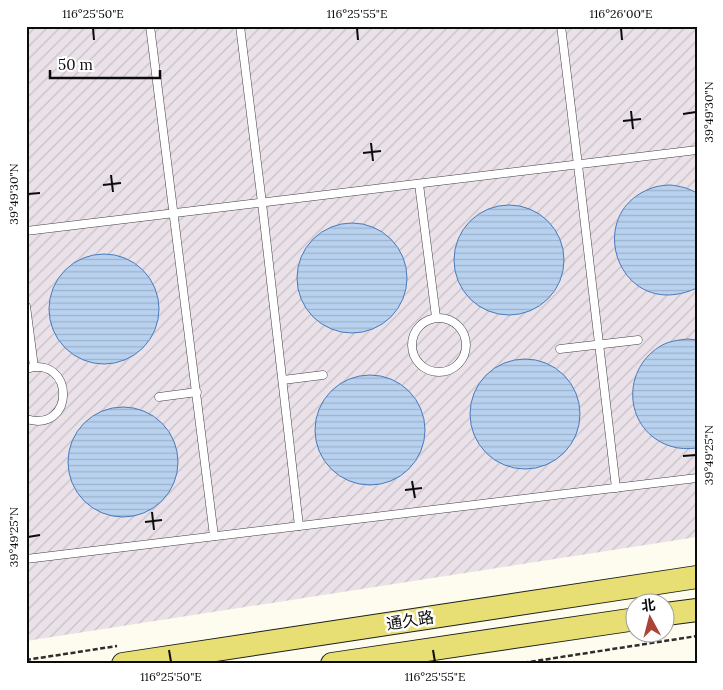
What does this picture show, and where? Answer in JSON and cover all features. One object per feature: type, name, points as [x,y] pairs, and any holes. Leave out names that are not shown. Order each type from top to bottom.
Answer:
[{"type":"main road","name":"通久路","points":[[123,664],[697,577]]},
{"type":"main road","points":[[676,613],[697,610]]},
{"type":"main road","name":"通久路","points":[[332,664],[626,620]]},
{"type":"lane","points":[[150,26],[175,213],[214,536]]},
{"type":"lane","points":[[240,26],[300,526]]},
{"type":"lane","points":[[561,26],[616,488]]},
{"type":"lane","points":[[26,231],[697,150]]},
{"type":"lane","points":[[419,184],[436,317]]},
{"type":"lane","points":[[26,306],[30,368],[45,368],[56,375],[63,386],[64,397],[61,407],[54,415],[44,421],[34,422],[26,419]]},
{"type":"lane","points":[[436,317],[447,318],[458,325],[465,336],[466,347],[463,358],[457,366],[446,371],[436,372],[425,369],[417,362],[412,353],[411,339],[416,329],[424,321],[436,317]]},
{"type":"lane","points":[[560,349],[638,340]]},
{"type":"lane","points":[[283,380],[323,375]]},
{"type":"lane","points":[[159,397],[196,392]]},
{"type":"lane","points":[[26,559],[697,478]]},
{"type":"path","points":[[516,664],[697,636]]},
{"type":"shaded area","points":[[26,26],[697,26],[697,537],[26,641]]},
{"type":"water","points":[[670,185],[697,193],[697,288],[669,295],[647,291],[629,278],[618,260],[614,239],[619,218],[632,199],[655,187]]},
{"type":"water","points":[[509,205],[530,209],[548,221],[560,239],[564,260],[560,281],[548,299],[530,311],[509,315],[488,311],[470,299],[458,281],[454,260],[458,239],[470,221],[488,209]]},
{"type":"water","points":[[352,223],[373,227],[391,239],[403,257],[407,278],[403,299],[391,317],[373,329],[352,333],[331,329],[313,317],[301,299],[297,278],[301,257],[313,239],[331,227]]},
{"type":"water","points":[[104,254],[125,258],[143,270],[155,288],[159,309],[155,330],[143,348],[125,360],[104,364],[83,360],[65,348],[53,330],[49,309],[53,288],[65,270],[83,258]]},
{"type":"water","points":[[688,339],[697,340],[697,448],[687,449],[670,446],[655,438],[644,428],[636,415],[633,385],[638,371],[646,358],[659,347],[666,343]]},
{"type":"water","points":[[525,359],[546,363],[564,375],[576,393],[580,414],[576,435],[564,453],[546,465],[525,469],[504,465],[486,453],[474,435],[470,414],[474,393],[486,375],[504,363]]},
{"type":"water","points":[[370,375],[391,379],[409,391],[421,409],[425,430],[421,451],[409,469],[391,481],[370,485],[349,481],[331,469],[319,451],[315,430],[319,409],[331,391],[349,379]]},
{"type":"water","points":[[123,407],[144,411],[162,423],[174,441],[178,462],[174,483],[162,501],[144,513],[123,517],[102,513],[84,501],[72,483],[68,462],[72,441],[84,423],[102,411]]}]
